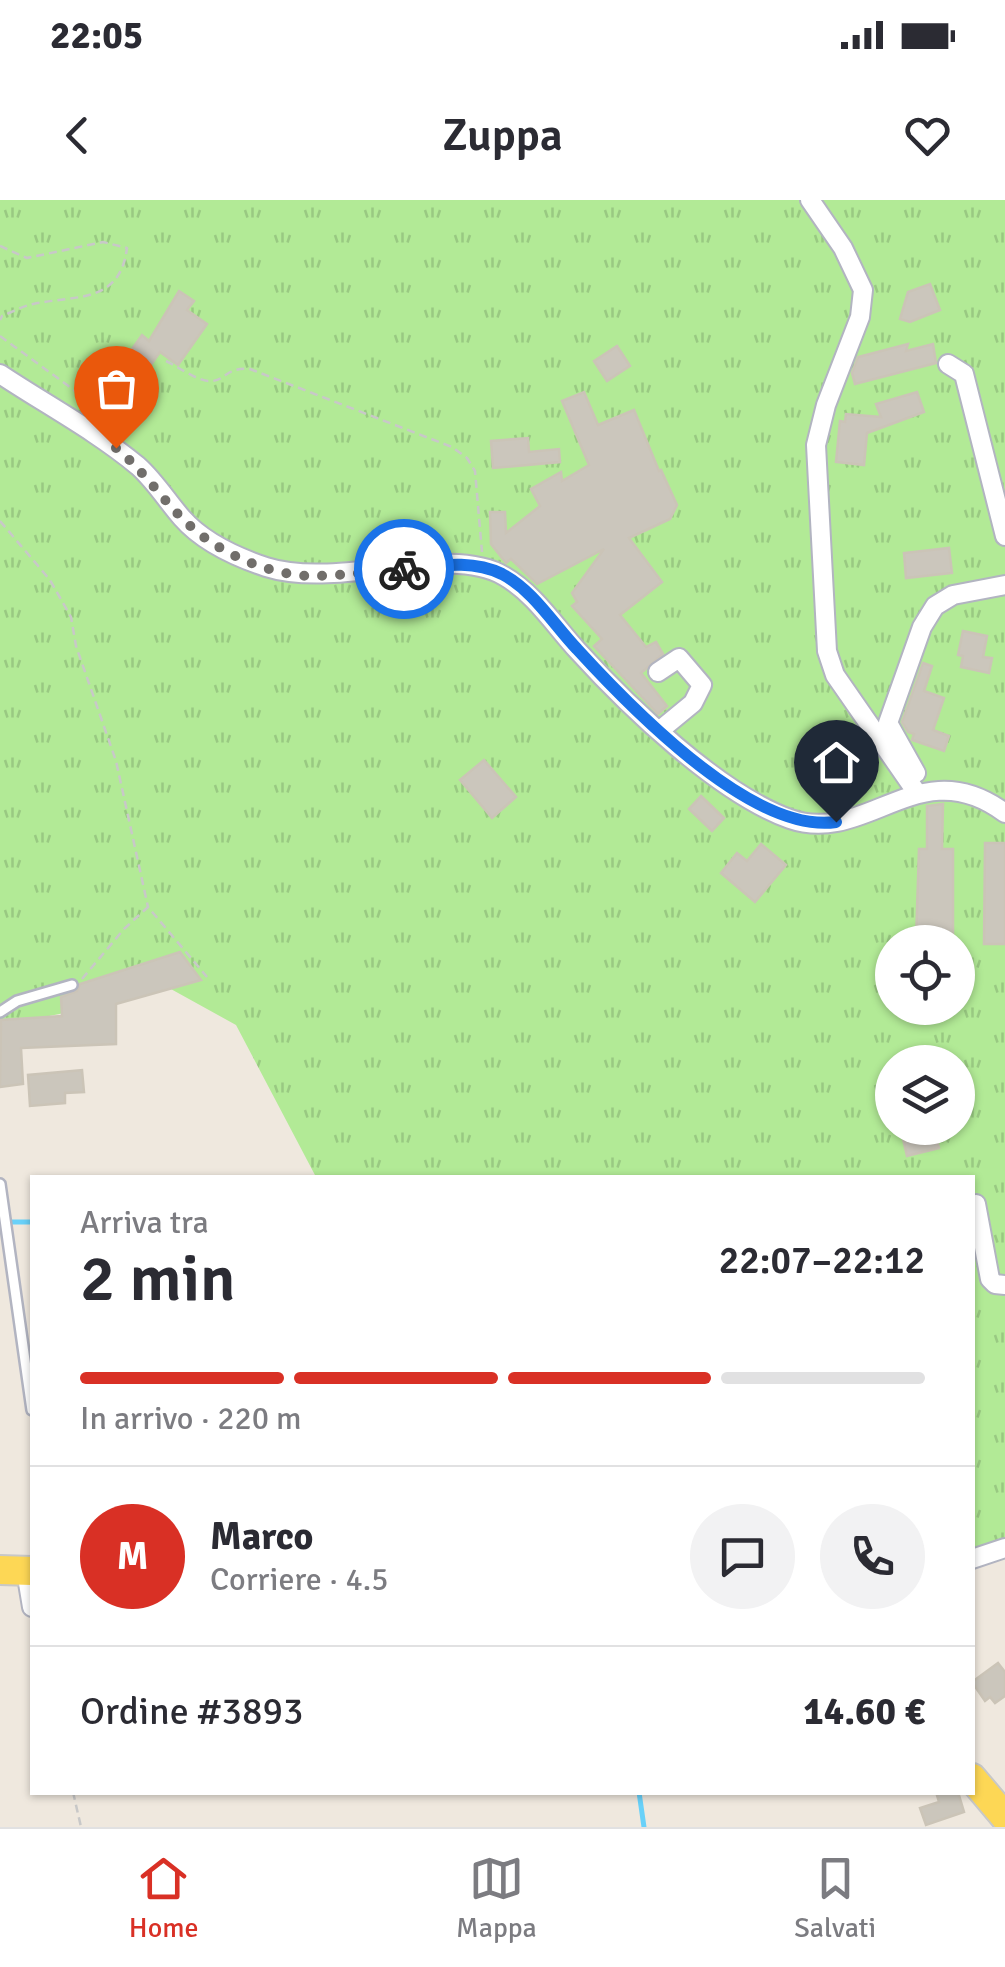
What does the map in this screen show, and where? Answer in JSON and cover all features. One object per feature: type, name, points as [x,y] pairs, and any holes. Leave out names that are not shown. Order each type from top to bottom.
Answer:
[{"type":"main road","points":[[975,1782],[1005,1817]]},
{"type":"street","points":[[810,200],[843,248],[864,290],[860,317],[826,405],[816,445],[827,652],[835,676],[922,792]]},
{"type":"street","points":[[948,364],[964,374],[1005,536]]},
{"type":"street","points":[[0,374],[116,448],[142,470],[185,522],[236,556],[268,568],[311,576],[450,564],[499,572],[521,589],[616,692],[659,731],[744,796],[791,820],[836,822],[922,792],[964,794],[1005,813]]},
{"type":"street","points":[[922,792],[888,723],[922,627],[942,600],[1005,584]]},
{"type":"street","points":[[658,672],[679,658],[700,678],[702,685],[692,703],[659,731]]},
{"type":"street","points":[[976,1204],[990,1279],[1005,1286]]},
{"type":"street","points":[[975,1558],[1005,1548]]},
{"type":"street","points":[[20,1571],[30,1601]]},
{"type":"lane","points":[[0,1012],[17,1002],[72,984]]},
{"type":"lane","points":[[0,1184],[30,1396]]},
{"type":"path","points":[[0,246],[28,258],[103,242],[127,248],[124,267],[112,286],[76,299],[32,304],[0,320]]},
{"type":"path","points":[[0,336],[74,389],[92,408]]},
{"type":"path","points":[[166,360],[212,382],[228,370],[250,369],[452,448],[467,458],[475,471],[483,568]]},
{"type":"path","points":[[0,521],[50,580],[71,617],[76,646],[116,760],[148,907],[206,976]]},
{"type":"path","points":[[72,984],[81,980],[148,907]]},
{"type":"path","points":[[74,1795],[80,1827]]},
{"type":"green space","points":[[0,200],[1005,200],[1005,1553],[975,1564],[975,1175],[315,1175],[236,1025],[160,983],[84,1009],[0,1026]]},
{"type":"building","points":[[930,284],[940,310],[910,322],[900,319],[908,292]]},
{"type":"building","points":[[179,291],[194,301],[187,310],[207,324],[178,365],[160,352],[125,401],[105,387],[142,335],[149,341]]},
{"type":"building","points":[[908,344],[906,351],[933,344],[936,363],[855,384],[852,373],[858,357]]},
{"type":"building","points":[[617,346],[630,366],[607,381],[594,361]]},
{"type":"building","points":[[584,392],[598,425],[634,410],[677,505],[670,519],[629,538],[662,582],[620,615],[646,647],[656,642],[663,654],[641,673],[667,706],[658,714],[594,646],[602,639],[572,606],[577,602],[572,593],[604,549],[537,584],[511,559],[506,563],[491,544],[490,512],[505,512],[506,533],[540,506],[531,489],[561,472],[562,481],[589,465],[562,401]]},
{"type":"building","points":[[917,392],[924,412],[867,433],[864,465],[836,462],[840,421],[845,422],[846,414],[881,417],[876,404]]},
{"type":"building","points":[[528,438],[529,452],[559,449],[560,462],[493,468],[491,441]]},
{"type":"building","points":[[949,548],[952,573],[906,578],[904,553]]},
{"type":"building","points":[[963,631],[987,636],[983,657],[992,658],[989,673],[961,667],[963,656],[958,655]]},
{"type":"building","points":[[923,663],[932,666],[924,691],[944,698],[933,730],[949,736],[944,751],[912,740],[914,734],[902,722]]},
{"type":"building","points":[[484,760],[516,797],[492,818],[460,780]]},
{"type":"building","points":[[701,796],[724,818],[712,831],[689,809]]},
{"type":"building","points":[[943,804],[942,849],[953,849],[953,925],[916,925],[919,849],[927,849],[927,806]]},
{"type":"building","points":[[985,843],[1005,843],[1005,944],[984,944]]},
{"type":"building","points":[[761,844],[786,865],[755,902],[721,873],[737,853],[747,861]]},
{"type":"building","points":[[180,952],[201,980],[116,1004],[116,1044],[21,1048],[23,1084],[0,1087],[1,1020],[62,1016],[61,997],[77,991],[80,984]]},
{"type":"building","points":[[82,1070],[84,1092],[65,1093],[65,1103],[30,1106],[28,1075]]},
{"type":"building","points":[[904,1145],[938,1145],[939,1148],[907,1156]]},
{"type":"building","points":[[998,1663],[1005,1672],[1005,1696],[995,1703],[990,1697],[985,1701],[975,1680]]},
{"type":"building","points":[[937,1795],[959,1795],[964,1812],[926,1825],[920,1808],[939,1802]]},
{"type":"waterway","points":[[11,1222],[30,1222]]},
{"type":"waterway","points":[[639,1795],[644,1827]]},
{"type":"way so far","points":[[116,448],[142,470],[185,522],[236,556],[268,568],[311,576],[404,569]]},
{"type":"route","points":[[404,569],[450,564],[499,572],[544,611],[616,692],[744,796],[791,820],[836,822]]}]
